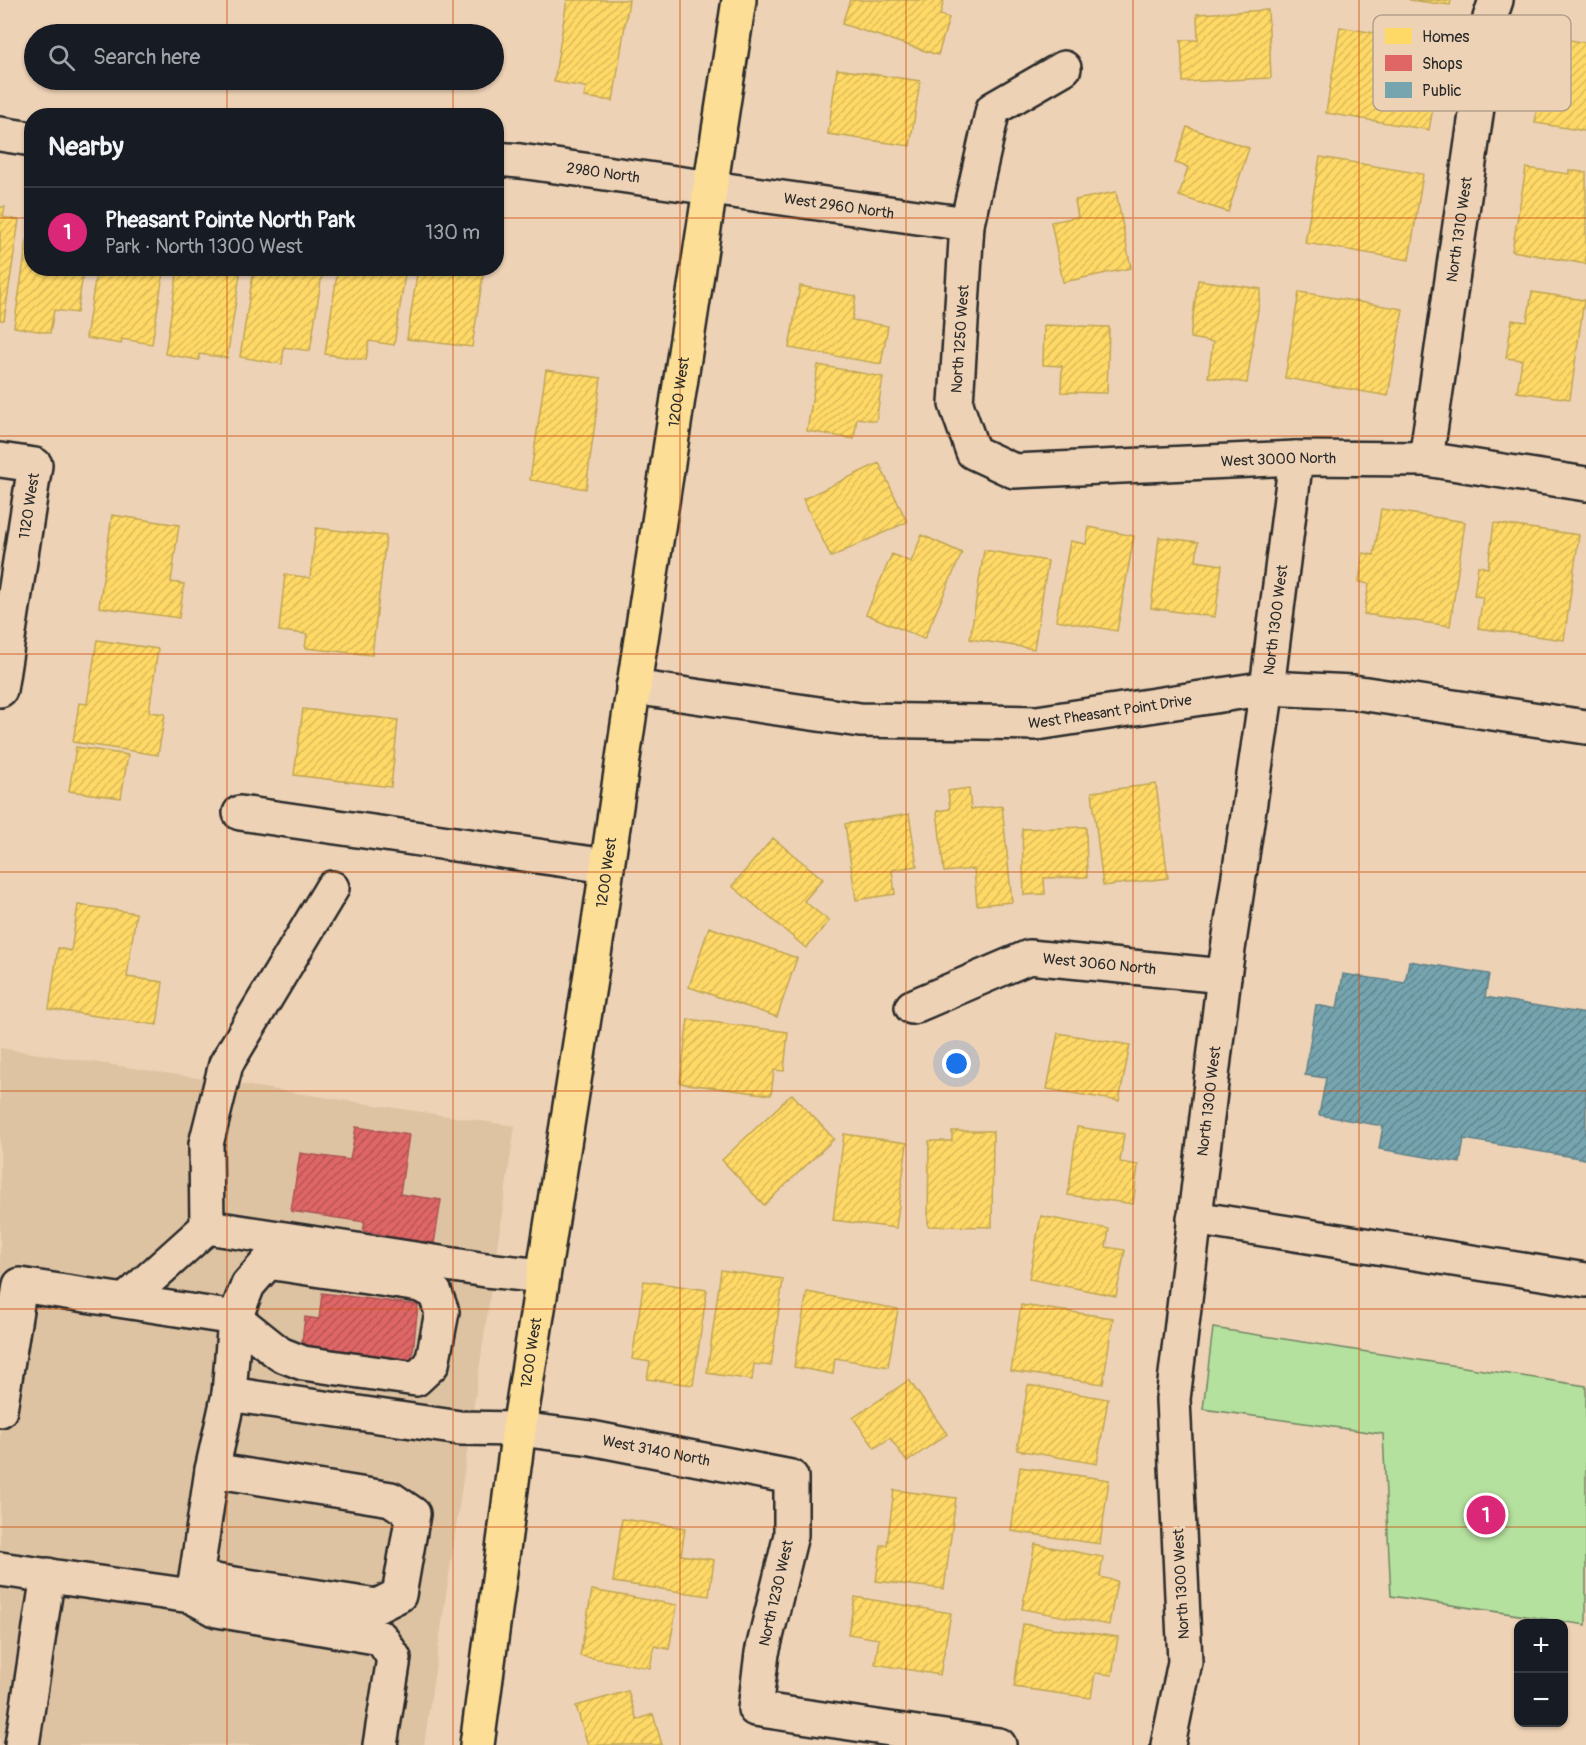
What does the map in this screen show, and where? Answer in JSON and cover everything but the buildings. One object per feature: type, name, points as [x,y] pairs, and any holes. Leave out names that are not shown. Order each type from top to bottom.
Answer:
[{"type":"main road","name":"1200 West","points":[[477,1745],[519,1429],[739,0]]},
{"type":"street","name":"North 1310 West","points":[[1492,15],[1496,0]]},
{"type":"street","name":"North 1250 West","points":[[973,452],[956,404],[967,224],[993,108],[1064,68]]},
{"type":"street","name":"North 1310 West","points":[[1426,459],[1477,111]]},
{"type":"street","points":[[0,134],[24,138]]},
{"type":"street","name":"2980 North","points":[[504,160],[710,188]]},
{"type":"street","name":"West 2960 North","points":[[710,188],[967,224]]},
{"type":"street","name":"West 3000 North","points":[[973,452],[1014,471],[1296,458],[1426,459],[1586,484]]},
{"type":"street","name":"North 1300 West","points":[[1168,1745],[1185,1662],[1173,1399],[1224,976],[1267,688],[1296,458]]},
{"type":"street","name":"1120 West","points":[[0,460],[35,465],[0,690]]},
{"type":"street","name":"West Pheasant Point Drive","points":[[633,687],[860,720],[1037,723],[1267,688],[1353,692],[1586,727]]},
{"type":"street","points":[[240,813],[607,866]]},
{"type":"street","points":[[126,1300],[207,1227],[206,1144],[226,1064],[332,888]]},
{"type":"street","name":"West 3060 North","points":[[912,1007],[1029,957],[1224,976]]},
{"type":"street","points":[[1194,1218],[1586,1280]]},
{"type":"street","points":[[207,1227],[486,1270],[543,1276]]},
{"type":"street","points":[[0,1410],[20,1285],[235,1317],[280,1354],[303,1363],[416,1379],[432,1364],[442,1312],[435,1293],[420,1285],[268,1262],[248,1285],[235,1317],[229,1394],[212,1470],[193,1587]]},
{"type":"street","name":"West 3140 North","points":[[229,1394],[460,1428],[519,1429],[591,1438],[791,1477]]},
{"type":"street","points":[[0,1569],[377,1606],[399,1595],[412,1514],[391,1499],[212,1470]]},
{"type":"street","name":"North 1230 West","points":[[791,1477],[790,1535],[762,1653],[755,1709],[999,1745]]},
{"type":"street","points":[[22,1745],[48,1575]]},
{"type":"street","points":[[193,1587],[217,1610],[381,1638],[394,1658],[380,1745]]},
{"type":"shaded area","points":[[0,1048],[515,1126],[424,1745],[0,1745]]},
{"type":"green space","points":[[1213,1328],[1586,1386],[1586,1625],[1568,1622],[1568,1619],[1546,1619],[1391,1596],[1383,1434],[1203,1409]]},
{"type":"place","name":"Pheasant Pointe North Park","points":[[1486,1515]]}]
